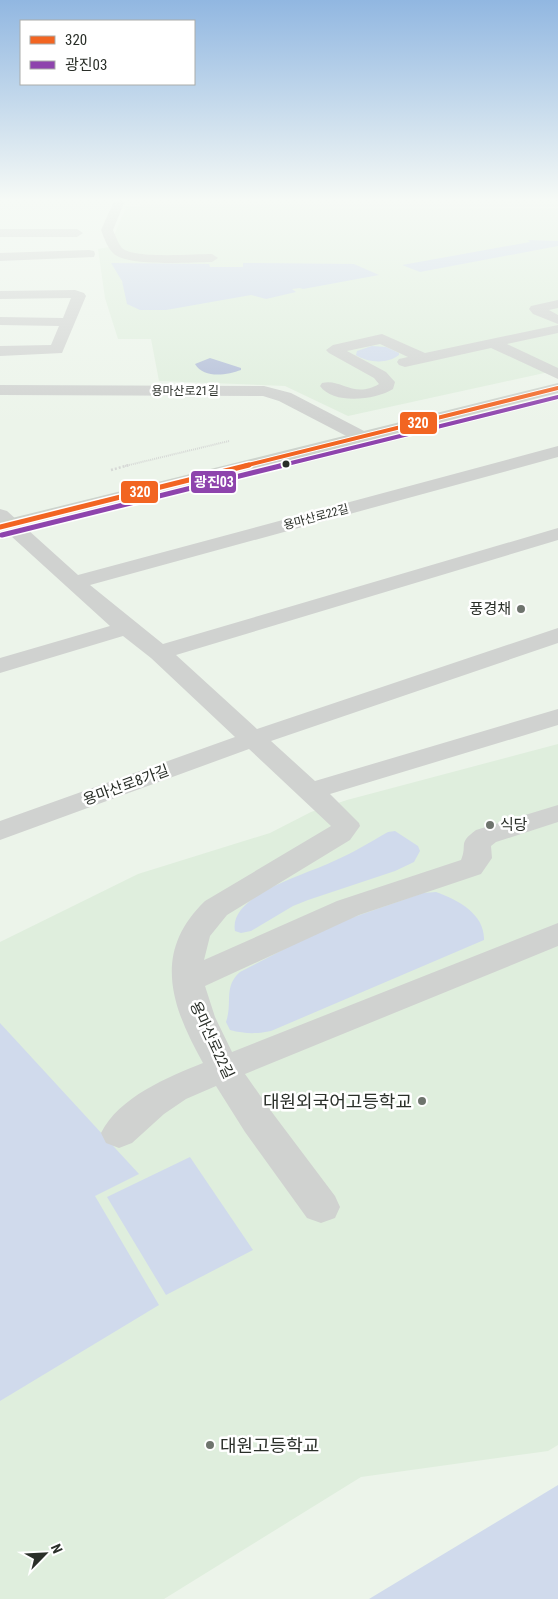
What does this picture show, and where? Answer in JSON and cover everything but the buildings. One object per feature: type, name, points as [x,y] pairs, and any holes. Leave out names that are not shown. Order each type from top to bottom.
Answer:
[{"type":"main road","points":[[3,522],[558,388]]},
{"type":"street","points":[[0,295],[78,295],[57,350],[0,351]]},
{"type":"street","points":[[558,304],[536,309],[558,320]]},
{"type":"street","points":[[0,322],[69,322]]},
{"type":"street","points":[[370,370],[558,329]]},
{"type":"street","points":[[328,386],[345,394],[360,394],[377,391],[387,386],[387,382],[383,378],[334,350],[382,339],[422,358]]},
{"type":"street","points":[[492,344],[558,374]]},
{"type":"street","name":"용마산로21길","points":[[0,390],[264,391],[285,397],[360,436]]},
{"type":"street","name":"용마산로22길","points":[[74,583],[558,451]]},
{"type":"street","name":"용마산로22길","points":[[3,522],[126,628],[159,653],[253,740],[343,819],[346,826],[344,831],[216,908],[196,931],[188,956],[188,980],[199,1021],[234,1087],[321,1207]]},
{"type":"street","points":[[159,653],[558,534]]},
{"type":"street","points":[[0,666],[126,628]]},
{"type":"street","points":[[253,740],[558,635]]},
{"type":"street","points":[[312,791],[558,717]]},
{"type":"street","name":"용마산로8가길","points":[[0,831],[253,740]]},
{"type":"street","points":[[188,980],[329,916],[388,893],[471,867],[477,858],[477,843],[486,836],[558,813]]},
{"type":"street","points":[[119,1133],[162,1096],[174,1089],[558,934]]},
{"type":"shaded area","points":[[102,276],[558,276],[558,370],[348,416],[285,386],[159,381],[151,339],[118,339],[105,298]]},
{"type":"shaded area","points":[[119,276],[376,276],[303,289],[292,289],[296,292],[266,299],[251,295],[166,310],[140,310],[127,304],[122,281]]},
{"type":"shaded area","points":[[372,346],[386,347],[399,353],[399,355],[389,360],[372,361],[356,355],[357,351]]},
{"type":"shaded area","points":[[210,358],[241,368],[241,370],[223,374],[210,374],[199,369],[195,364]]},
{"type":"shaded area","points":[[558,744],[558,1445],[548,1451],[361,1477],[164,1599],[0,1599],[0,942],[138,874],[270,833],[311,812],[347,800]]},
{"type":"shaded area","points":[[395,831],[418,846],[420,851],[414,862],[395,871],[293,906],[251,931],[241,933],[235,931],[236,918],[244,906],[257,896],[272,887],[341,858],[388,832]]},
{"type":"shaded area","points":[[436,892],[453,899],[475,915],[483,931],[484,940],[271,1031],[251,1033],[230,1030],[226,1022],[230,989],[240,972],[331,925],[423,893]]},
{"type":"shaded area","points":[[0,1023],[139,1174],[95,1196],[159,1305],[0,1401]]},
{"type":"shaded area","points":[[190,1157],[253,1250],[166,1295],[107,1197]]},
{"type":"shaded area","points":[[558,1485],[558,1599],[369,1599]]},
{"type":"transit line","name":"320","points":[[0,527],[558,388]]},
{"type":"transit line","name":"광진03","points":[[2,535],[558,397]]},
{"type":"place","name":"풍경채","points":[[521,609]]},
{"type":"place","name":"식당","points":[[490,825]]},
{"type":"place","name":"대원외국어고등학교","points":[[422,1101]]},
{"type":"place","name":"대원고등학교","points":[[210,1445]]}]
